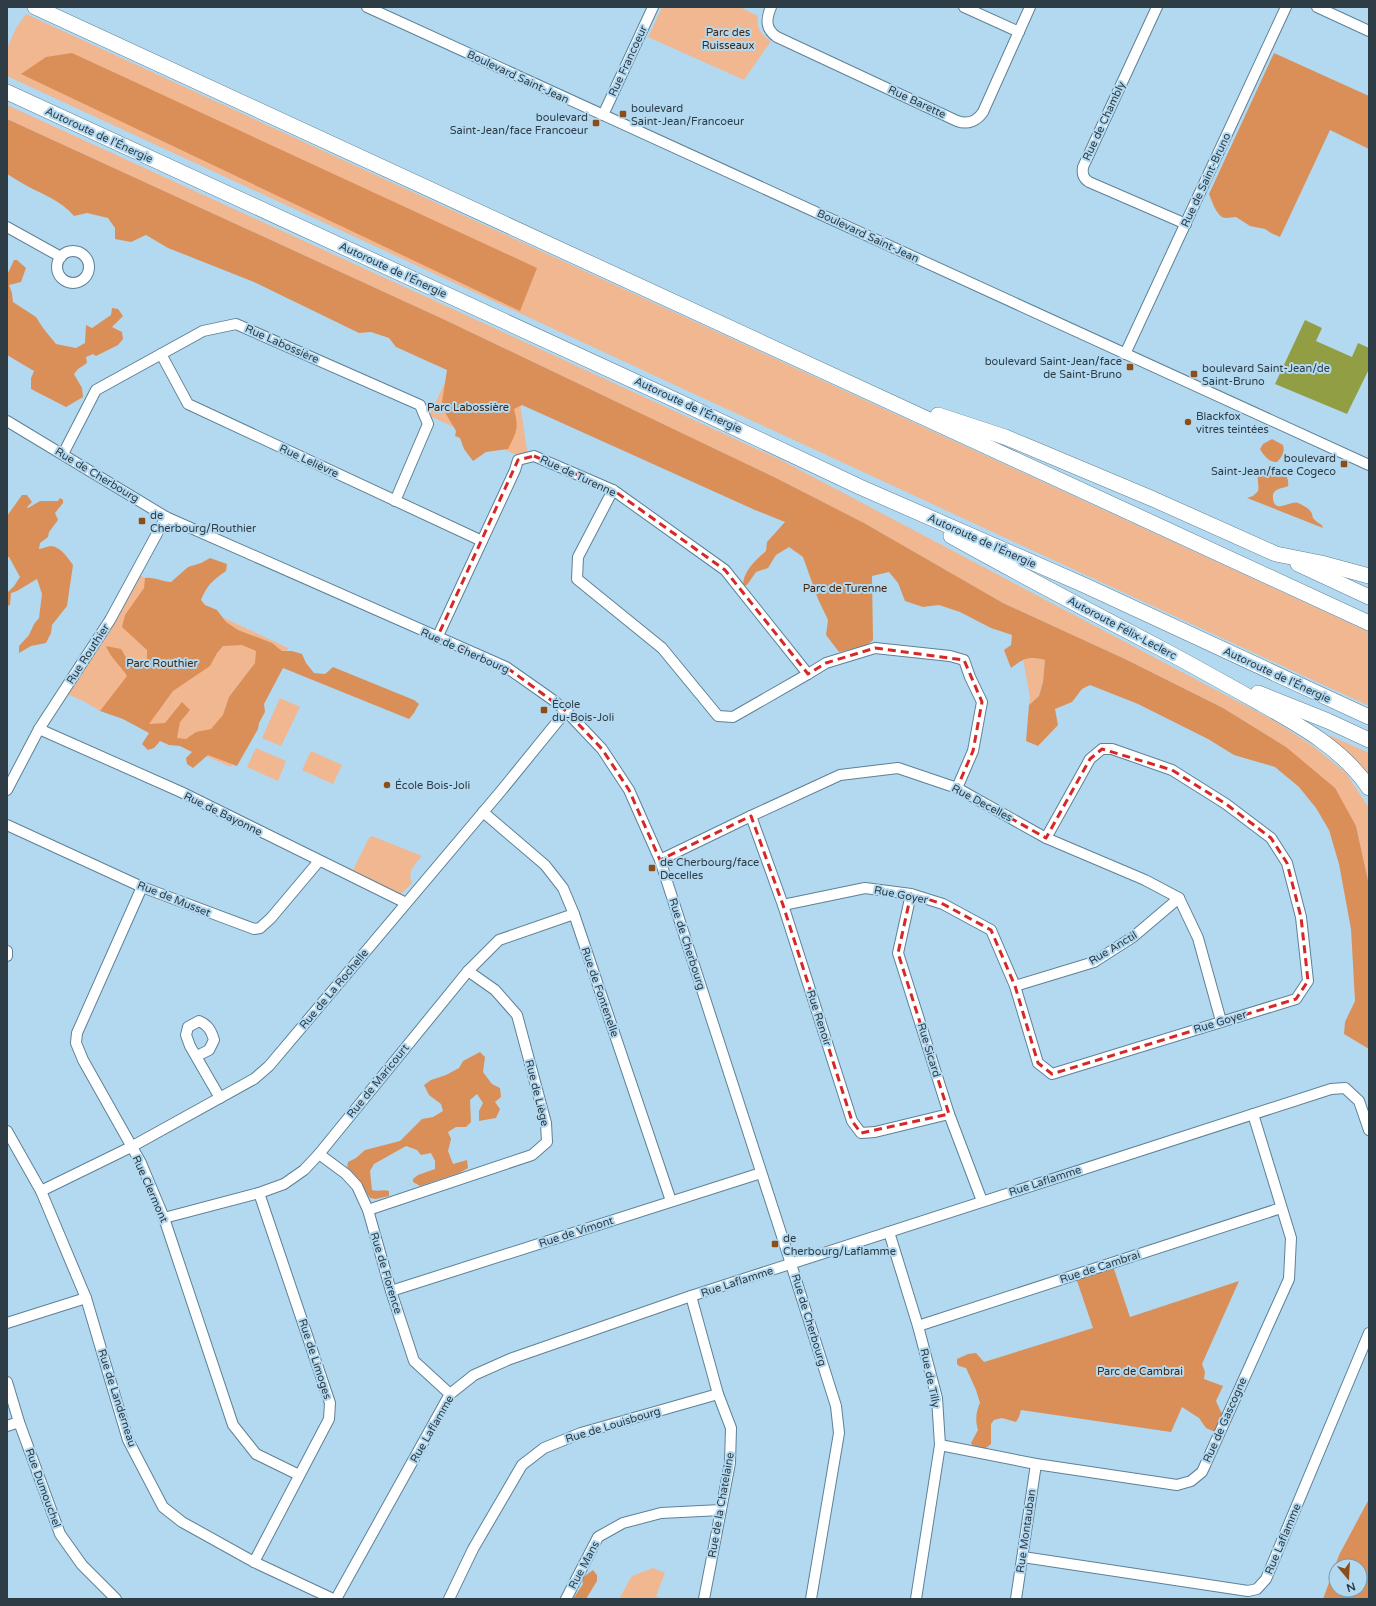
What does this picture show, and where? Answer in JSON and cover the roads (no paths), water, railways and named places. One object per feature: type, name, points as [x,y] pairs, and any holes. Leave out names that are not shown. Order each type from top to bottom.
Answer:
[{"type":"highway","points":[[35,7],[1369,623]]},
{"type":"highway","name":"Autoroute de l'Énergie","points":[[7,92],[692,407],[860,487],[1084,585],[1369,717]]},
{"type":"highway","points":[[867,391],[1005,437],[1153,499],[1369,597]]},
{"type":"highway","name":"Autoroute Félix-Leclerc","points":[[860,487],[1075,604],[1204,671],[1285,717],[1320,739],[1344,759],[1369,788]]},
{"type":"highway","points":[[1276,554],[1321,563],[1369,576]]},
{"type":"highway","points":[[1204,671],[1328,721],[1369,740]]},
{"type":"street","name":"Boulevard Saint-Jean","points":[[367,7],[1369,465]]},
{"type":"street","name":"Rue Francoeur","points":[[602,115],[653,7]]},
{"type":"street","name":"Rue Barette","points":[[771,7],[767,16],[767,23],[770,30],[777,37],[963,123],[973,121],[982,113],[1030,7]]},
{"type":"street","points":[[964,7],[1019,32]]},
{"type":"street","name":"Rue de Chambly","points":[[1157,7],[1082,172],[1084,178],[1089,182],[1186,224]]},
{"type":"street","name":"Rue de Saint-Bruno","points":[[1125,354],[1286,7]]},
{"type":"street","points":[[1317,7],[1369,31]]},
{"type":"street","points":[[7,227],[61,257]]},
{"type":"street","name":"Rue Labossière","points":[[63,454],[96,390],[203,331],[236,324],[420,405],[428,424],[395,501]]},
{"type":"street","name":"Rue Lelièvre","points":[[161,354],[188,404],[482,541]]},
{"type":"street","name":"Rue de Cherbourg","points":[[7,421],[166,517],[437,638],[506,667],[566,711],[602,749],[629,790],[660,860],[761,1173],[792,1264],[836,1406],[839,1433],[811,1599]]},
{"type":"street","name":"Rue de Turenne","points":[[437,638],[515,470],[518,460],[534,456],[613,490],[725,570],[808,674]]},
{"type":"street","points":[[613,490],[578,557],[577,579],[662,648],[718,716],[733,717],[826,662],[875,648],[950,656],[964,660],[982,702],[973,751],[957,788]]},
{"type":"street","name":"Rue Routhier","points":[[7,790],[39,730],[110,620],[166,517]]},
{"type":"street","name":"Rue de La Rochelle","points":[[40,1192],[131,1147],[254,1079],[269,1066],[566,711]]},
{"type":"street","name":"Rue de Bayonne","points":[[39,730],[181,792],[406,903]]},
{"type":"street","name":"Rue Goyer","points":[[783,905],[864,888],[911,894],[943,904],[991,930],[1014,986],[1038,1063],[1052,1074],[1296,999],[1308,981],[1301,917],[1287,862],[1271,838],[1226,804],[1172,770],[1112,749],[1102,749],[1090,759],[1046,838]]},
{"type":"street","name":"Rue Decelles","points":[[660,860],[751,816],[840,776],[898,768],[957,788],[1046,838],[1144,880],[1179,898]]},
{"type":"street","name":"Rue de Fontenelle","points":[[483,812],[545,866],[563,888],[574,914],[671,1202]]},
{"type":"street","name":"Rue Renoir","points":[[751,816],[783,905],[852,1121],[861,1133],[875,1132],[949,1114]]},
{"type":"street","name":"Rue de Musset","points":[[7,825],[142,887],[254,930],[260,928],[268,922],[319,861]]},
{"type":"street","name":"Rue Clermont","points":[[142,887],[77,1033],[76,1043],[83,1060],[141,1163],[164,1218],[233,1425],[256,1454],[299,1475]]},
{"type":"street","name":"Rue Sicard","points":[[911,894],[898,953],[949,1114],[982,1201]]},
{"type":"street","points":[[1179,898],[1198,938],[1221,1021]]},
{"type":"street","name":"Rue Anctil","points":[[1014,986],[1094,962],[1133,937],[1179,898]]},
{"type":"street","name":"Rue de Maricourt","points":[[164,1218],[259,1193],[284,1184],[304,1170],[468,971],[499,940],[574,914]]},
{"type":"street","points":[[7,951],[7,956]]},
{"type":"street","name":"Rue de Liège","points":[[368,1210],[532,1155],[547,1142],[546,1123],[517,1015],[495,990],[468,971]]},
{"type":"street","points":[[197,1056],[220,1098]]},
{"type":"street","name":"Rue Laflamme","points":[[336,1599],[450,1394],[474,1375],[510,1359],[691,1296],[1330,1089],[1345,1088],[1359,1101],[1369,1130]]},
{"type":"street","name":"Rue de Gascogne","points":[[940,1445],[1036,1464],[1177,1485],[1191,1481],[1202,1472],[1289,1279],[1291,1238],[1253,1114]]},
{"type":"street","name":"Rue de Landerneau","points":[[7,1131],[40,1192],[86,1298],[128,1440],[163,1507],[182,1522],[254,1562],[333,1599]]},
{"type":"street","name":"Rue de Florence","points":[[318,1154],[346,1174],[357,1186],[368,1210],[391,1291],[414,1361],[450,1394]]},
{"type":"street","name":"Rue de Vimont","points":[[391,1291],[761,1173]]},
{"type":"street","name":"Rue de Limoges","points":[[254,1562],[329,1419],[330,1403],[259,1193]]},
{"type":"street","name":"Rue de Cambrai","points":[[918,1326],[1281,1208]]},
{"type":"street","name":"Rue de Tilly","points":[[889,1232],[918,1326],[937,1398],[940,1445],[916,1599]]},
{"type":"street","name":"Rue de la Chatelaine","points":[[691,1296],[718,1394],[731,1428],[730,1463],[704,1599]]},
{"type":"street","points":[[7,1323],[86,1298]]},
{"type":"street","name":"Rue Laflamme","points":[[1023,1557],[1248,1591],[1257,1589],[1266,1579],[1369,1333]]},
{"type":"street","name":"Rue Dumouchel","points":[[7,1382],[19,1422],[60,1534],[82,1565],[116,1599]]},
{"type":"street","name":"Rue de Louisbourg","points":[[449,1599],[473,1549],[522,1465],[544,1448],[582,1433],[718,1394]]},
{"type":"street","points":[[7,1426],[19,1422]]},
{"type":"street","name":"Rue Montauban","points":[[1016,1599],[1036,1464]]},
{"type":"street","name":"Rue Mans","points":[[566,1599],[598,1537],[604,1533],[623,1523],[661,1513],[721,1510]]},
{"type":"place","name":"boulevard Saint-Jean/Francoeur","points":[[623,114]]},
{"type":"place","name":"boulevard Saint-Jean/face Francoeur","points":[[596,123]]},
{"type":"place","name":"boulevard Saint-Jean/face de Saint-Bruno","points":[[1130,367]]},
{"type":"place","name":"boulevard Saint-Jean/de Saint-Bruno","points":[[1194,374]]},
{"type":"place","name":"Blackfox vitres teintées","points":[[1188,422]]},
{"type":"place","name":"boulevard Saint-Jean/face Cogeco","points":[[1344,464]]},
{"type":"place","name":"de Cherbourg/Routhier","points":[[142,521]]},
{"type":"place","name":"École du-Bois-Joli","points":[[544,710]]},
{"type":"place","name":"École Bois-Joli","points":[[387,785]]},
{"type":"place","name":"de Cherbourg/face Decelles","points":[[652,868]]},
{"type":"place","name":"de Cherbourg/Laflamme","points":[[775,1244]]},
{"type":"park label","name":"Parc des Ruisseaux","points":[[728,38]]},
{"type":"park label","name":"Parc Labossière","points":[[468,407]]},
{"type":"park label","name":"Parc de Turenne","points":[[845,588]]},
{"type":"park label","name":"Parc Routhier","points":[[162,663]]},
{"type":"park label","name":"Parc de Cambrai","points":[[1140,1371]]}]
